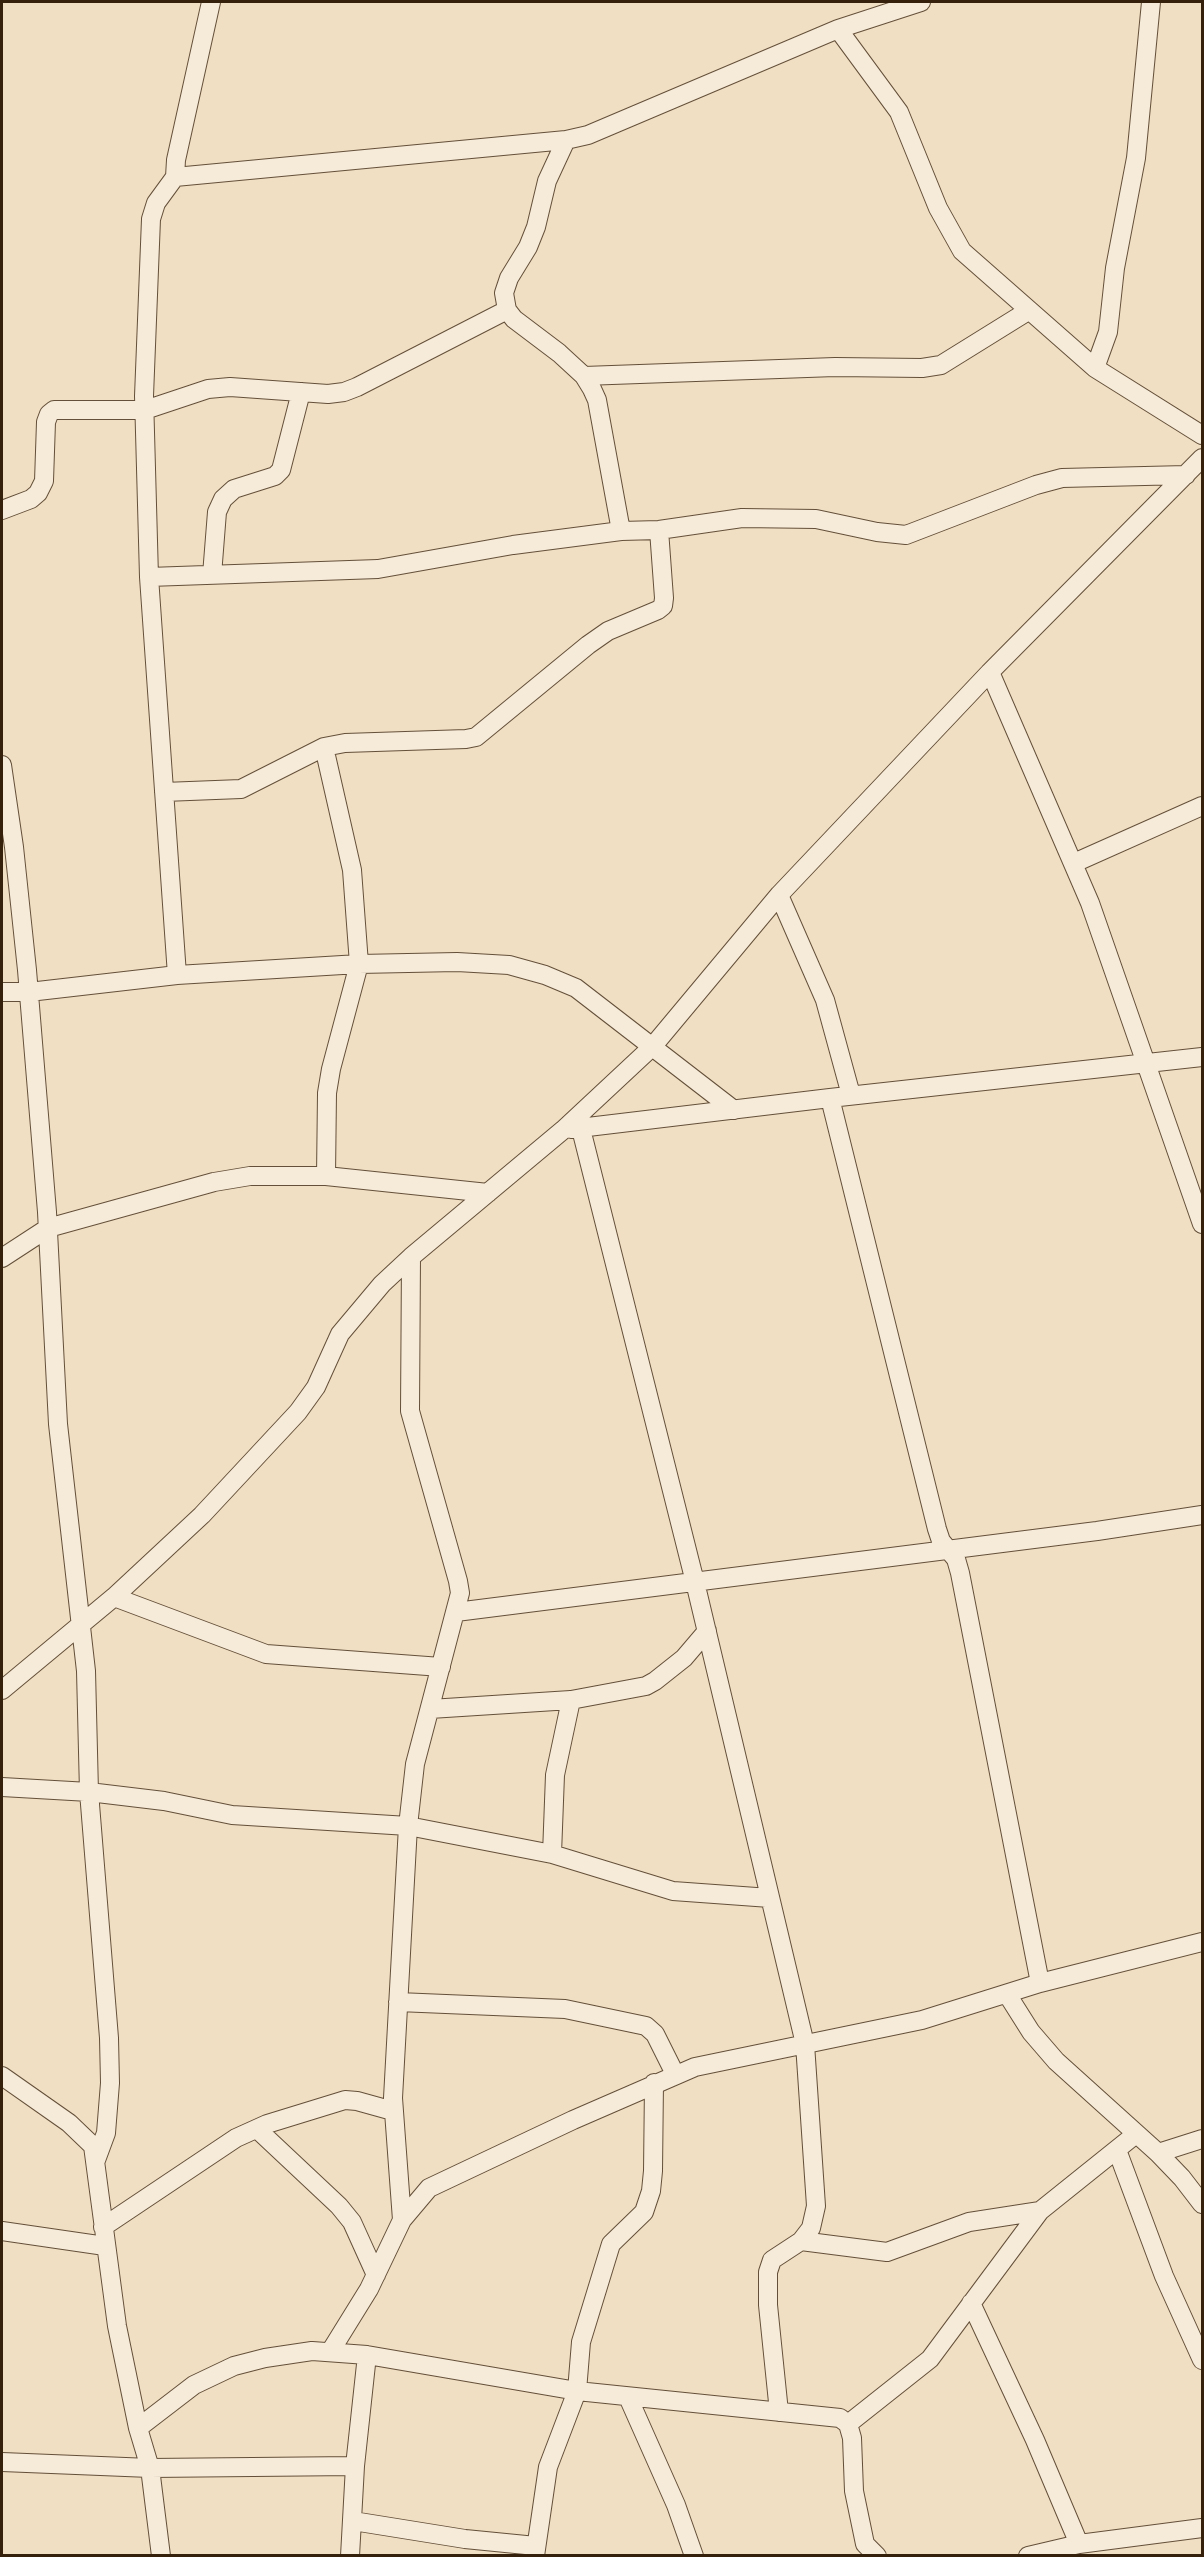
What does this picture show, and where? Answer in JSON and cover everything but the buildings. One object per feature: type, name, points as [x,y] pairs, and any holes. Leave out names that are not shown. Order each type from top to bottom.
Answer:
[{"type":"street","points":[[177,975],[149,577],[145,410],[151,219],[156,204],[175,177],[176,160],[211,2]]},
{"type":"street","points":[[175,177],[566,140],[609,128],[838,29],[921,2]]},
{"type":"street","points":[[1095,368],[1108,332],[1115,268],[1137,158],[1151,2]]},
{"type":"street","points":[[838,29],[899,111],[938,208],[962,251],[1095,368],[1203,435]]},
{"type":"street","points":[[566,140],[547,181],[536,227],[528,247],[508,278],[504,293],[507,310],[514,319],[560,353],[584,376],[597,400],[621,531]]},
{"type":"street","points":[[2,510],[38,494],[44,481],[46,422],[49,414],[54,410],[145,410],[208,389],[230,387],[328,394],[357,387],[507,310]]},
{"type":"street","points":[[584,376],[835,367],[922,368],[941,365],[1028,311]]},
{"type":"street","points":[[212,575],[217,512],[223,499],[234,489],[275,476],[281,470],[301,392]]},
{"type":"street","points":[[2,1690],[114,1597],[202,1515],[298,1412],[316,1387],[340,1334],[382,1284],[563,1130],[653,1046],[779,895],[990,672],[1203,458]]},
{"type":"street","points":[[149,577],[378,570],[513,545],[621,531],[659,530],[742,518],[816,519],[877,532],[906,535],[1036,485],[1062,478],[1186,475]]},
{"type":"street","points":[[164,792],[241,789],[324,747],[345,743],[476,737],[595,640],[608,631],[663,606],[659,530]]},
{"type":"street","points":[[990,672],[1074,863],[1203,1224]]},
{"type":"street","points":[[324,747],[352,870],[359,964],[331,1069],[327,1093],[326,1176]]},
{"type":"street","points":[[2,765],[14,847],[29,992],[48,1228],[58,1424],[87,1671],[90,1792],[109,2038],[110,2083],[106,2133],[96,2160]]},
{"type":"street","points":[[1074,863],[1203,806]]},
{"type":"street","points":[[779,895],[825,1000],[851,1095]]},
{"type":"street","points":[[2,992],[29,992],[177,975],[359,964],[457,962],[509,965],[545,975],[576,988],[734,1110]]},
{"type":"street","points":[[563,1130],[851,1095],[1203,1057]]},
{"type":"street","points":[[830,1098],[937,1529],[960,1573],[1040,1983]]},
{"type":"street","points":[[581,1129],[707,1631],[805,2044],[816,2206],[811,2228],[801,2241],[772,2260],[768,2271],[768,2306],[778,2412]]},
{"type":"street","points":[[2,1258],[48,1228],[214,1182],[250,1176],[326,1176],[488,1193]]},
{"type":"street","points":[[402,2220],[393,2111],[408,1826],[415,1764],[460,1593],[410,1411],[411,1257]]},
{"type":"street","points":[[456,1612],[950,1550],[1203,1515]]},
{"type":"street","points":[[114,1597],[266,1654],[441,1667]]},
{"type":"street","points":[[430,1709],[571,1700],[646,1686],[656,1682],[684,1658],[707,1631]]},
{"type":"street","points":[[552,1854],[555,1775],[571,1700]]},
{"type":"street","points":[[2,1787],[90,1792],[164,1801],[232,1815],[408,1826],[552,1854],[673,1891],[771,1898]]},
{"type":"street","points":[[330,2352],[376,2275],[402,2220],[429,2188],[654,2083],[695,2067],[922,2020],[1040,1983],[1203,1942]]},
{"type":"street","points":[[1007,1994],[1031,2032],[1056,2061],[1158,2153],[1203,2204]]},
{"type":"street","points":[[398,2002],[565,2009],[646,2026],[655,2034],[675,2074]]},
{"type":"street","points":[[2,2076],[69,2123],[93,2146],[117,2326],[138,2428],[150,2468],[161,2556]]},
{"type":"street","points":[[353,2521],[535,2551],[548,2467],[577,2391],[581,2342],[611,2244],[644,2212],[651,2191],[654,2083]]},
{"type":"street","points":[[103,2227],[236,2138],[257,2129],[345,2100],[393,2111]]},
{"type":"street","points":[[257,2129],[339,2206],[352,2222],[376,2275]]},
{"type":"street","points":[[848,2424],[930,2359],[1040,2211],[1136,2134]]},
{"type":"street","points":[[1158,2153],[1203,2139]]},
{"type":"street","points":[[1116,2150],[1149,2239],[1195,2327],[1203,2360]]},
{"type":"street","points":[[801,2241],[887,2252],[969,2222],[1040,2211]]},
{"type":"street","points":[[2,2232],[105,2246]]},
{"type":"street","points":[[971,2302],[1035,2440],[1079,2544]]},
{"type":"street","points":[[138,2428],[194,2385],[234,2366],[312,2351],[367,2355],[577,2391],[840,2418],[848,2424],[852,2438],[854,2491],[865,2544],[877,2556]]},
{"type":"street","points":[[350,2556],[355,2466],[367,2355]]},
{"type":"street","points":[[628,2397],[676,2505],[694,2556]]},
{"type":"street","points":[[2,2462],[150,2468],[355,2466]]},
{"type":"street","points":[[1028,2556],[1079,2544],[1203,2528]]}]
